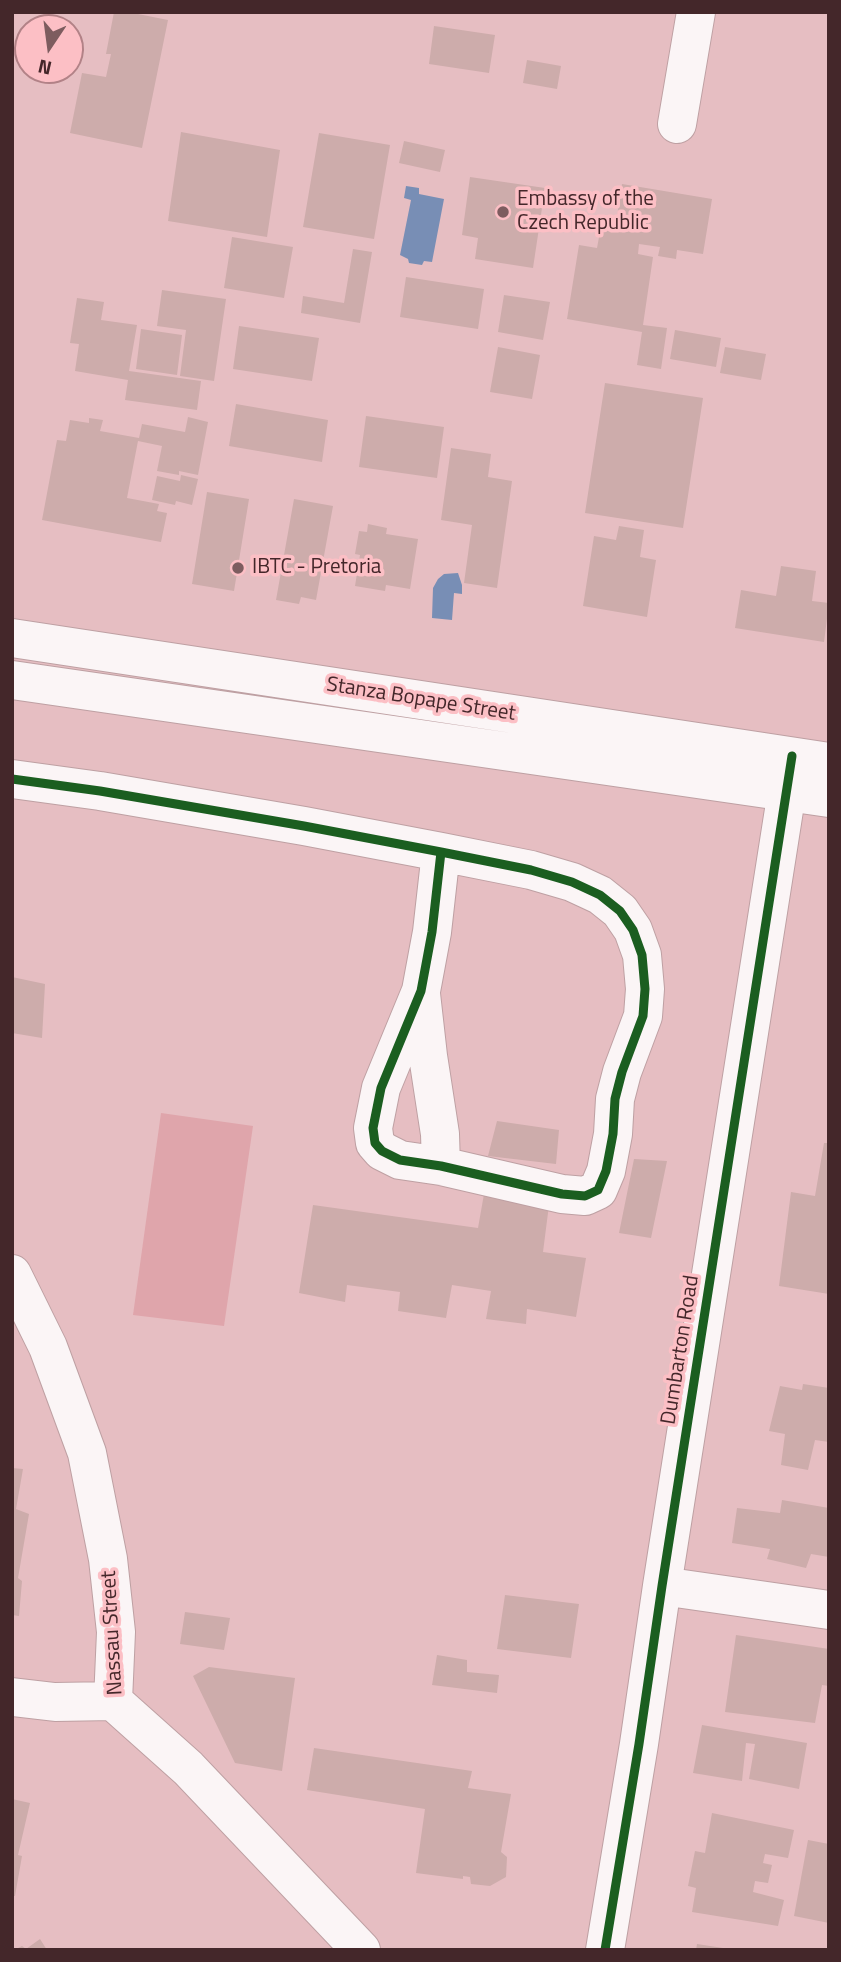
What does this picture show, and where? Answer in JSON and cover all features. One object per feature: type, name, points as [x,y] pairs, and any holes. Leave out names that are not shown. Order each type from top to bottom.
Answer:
[{"type":"street","points":[[677,124],[696,12]]},
{"type":"street","name":"Stanza Bopape Street","points":[[12,638],[803,770],[829,798]]},
{"type":"street","name":"Stanza Bopape Street","points":[[12,680],[803,770]]},
{"type":"street","name":"Dumbarton Road","points":[[605,1950],[662,1586],[803,770]]},
{"type":"street","points":[[12,779],[100,791],[441,852],[531,870],[572,882],[600,895],[620,911],[633,930],[642,956],[645,989],[643,1016],[615,1099],[606,1171],[598,1190],[585,1196],[562,1194],[441,1166],[400,1160],[382,1151],[376,1143],[373,1128],[381,1087],[421,991],[432,932],[441,852]]},
{"type":"street","points":[[421,991],[440,1133],[441,1166]]},
{"type":"street","name":"Nassau Street","points":[[12,1274],[48,1347],[87,1454],[108,1559],[116,1632],[113,1701],[188,1768],[362,1950]]},
{"type":"street","points":[[662,1586],[829,1610]]},
{"type":"street","points":[[12,1697],[55,1702],[113,1701]]},
{"type":"shaded area","points":[[161,1113],[253,1126],[224,1326],[133,1315]]},
{"type":"water","points":[[406,186],[419,188],[419,194],[444,199],[432,262],[424,261],[422,265],[409,263],[408,259],[400,255],[411,200],[404,198]]},
{"type":"water","points":[[458,573],[462,594],[454,593],[452,620],[432,618],[433,588],[438,579],[444,574]]},
{"type":"building","points":[[114,12],[168,20],[142,148],[70,133],[80,84],[84,84],[84,73],[106,77],[111,54],[106,54]]},
{"type":"building","points":[[434,26],[495,35],[489,73],[429,64]]},
{"type":"building","points":[[527,60],[561,66],[557,89],[523,83]]},
{"type":"building","points":[[181,132],[280,150],[267,237],[168,221]]},
{"type":"building","points":[[319,133],[390,145],[374,239],[303,227]]},
{"type":"building","points":[[404,141],[445,150],[440,172],[399,163]]},
{"type":"building","name":"Embassy of the Czech Republic","points":[[470,177],[545,188],[533,268],[475,259],[478,238],[462,235]]},
{"type":"building","points":[[622,184],[712,199],[703,254],[677,250],[676,259],[658,256],[660,247],[639,244],[638,254],[653,257],[643,325],[667,328],[661,369],[637,365],[642,332],[567,319],[579,245],[597,248],[602,221],[616,223]]},
{"type":"building","points":[[232,237],[293,247],[284,298],[224,288]]},
{"type":"building","points":[[353,249],[372,252],[360,323],[301,313],[303,296],[344,303]]},
{"type":"building","points":[[406,277],[484,289],[478,329],[400,317]]},
{"type":"building","points":[[162,290],[226,299],[214,381],[180,376],[186,330],[157,326]]},
{"type":"building","points":[[504,295],[550,302],[543,340],[498,332]]},
{"type":"building","points":[[77,298],[104,302],[101,320],[137,325],[129,371],[201,381],[197,410],[125,400],[128,380],[75,371],[79,344],[70,343]]},
{"type":"building","points":[[239,326],[319,338],[312,381],[233,369]]},
{"type":"building","points":[[141,329],[182,335],[177,375],[136,369]]},
{"type":"building","points":[[675,330],[721,338],[716,367],[670,359]]},
{"type":"building","points":[[498,347],[540,355],[532,399],[490,392]]},
{"type":"building","points":[[725,347],[766,354],[761,380],[720,373]]},
{"type":"building","points":[[605,383],[703,398],[683,528],[585,513]]},
{"type":"building","points":[[236,404],[328,420],[322,462],[229,446]]},
{"type":"building","points":[[366,416],[444,427],[437,478],[359,467]]},
{"type":"building","points":[[188,417],[208,422],[198,475],[179,471],[179,475],[157,471],[162,446],[138,441],[127,498],[159,504],[157,511],[167,513],[161,542],[42,520],[57,440],[66,441],[70,420],[89,423],[89,418],[103,420],[100,431],[139,438],[142,424],[185,432]]},
{"type":"building","points":[[451,448],[491,454],[488,477],[512,481],[497,588],[464,583],[472,525],[441,520]]},
{"type":"building","points":[[181,475],[198,479],[192,505],[176,501],[175,505],[152,500],[157,476],[180,481]]},
{"type":"building","points":[[207,492],[249,499],[234,591],[192,584]]},
{"type":"building","points":[[294,499],[333,506],[316,600],[301,597],[299,604],[276,600]]},
{"type":"building","points":[[368,524],[387,528],[386,534],[418,539],[410,589],[386,585],[385,591],[355,586],[360,555],[355,554],[359,531],[367,532]]},
{"type":"building","points":[[619,526],[644,530],[640,557],[656,560],[647,617],[583,606],[594,536],[616,540]]},
{"type":"building","points":[[781,566],[816,571],[812,601],[829,603],[824,642],[735,628],[741,590],[776,596]]},
{"type":"building","points":[[12,977],[45,984],[42,1038],[12,1033]]},
{"type":"building","points":[[497,1121],[559,1130],[556,1164],[488,1156]]},
{"type":"building","points":[[824,1143],[829,1143],[829,1294],[779,1286],[791,1192],[815,1196]]},
{"type":"building","points":[[634,1159],[667,1161],[651,1238],[619,1233]]},
{"type":"building","points":[[484,1194],[549,1205],[543,1252],[586,1258],[576,1317],[527,1309],[526,1324],[486,1319],[491,1291],[452,1285],[446,1318],[398,1311],[400,1292],[347,1285],[345,1302],[299,1293],[313,1205],[478,1228]]},
{"type":"building","points":[[803,1384],[829,1388],[829,1442],[815,1440],[808,1470],[781,1465],[785,1434],[769,1431],[780,1386],[802,1390]]},
{"type":"building","points":[[12,1468],[23,1469],[16,1509],[29,1514],[18,1578],[22,1581],[19,1616],[12,1615]]},
{"type":"building","points":[[782,1500],[829,1508],[829,1557],[811,1554],[806,1568],[767,1559],[770,1549],[732,1543],[737,1508],[780,1513]]},
{"type":"building","points":[[505,1595],[579,1604],[571,1658],[497,1649]]},
{"type":"building","points":[[185,1612],[230,1618],[224,1650],[180,1644]]},
{"type":"building","points":[[736,1635],[829,1649],[829,1686],[822,1685],[815,1723],[725,1712]]},
{"type":"building","points":[[437,1655],[467,1660],[467,1672],[499,1675],[497,1693],[432,1685]]},
{"type":"building","points":[[209,1667],[295,1678],[282,1771],[235,1763],[193,1676]]},
{"type":"building","points":[[702,1725],[807,1743],[799,1789],[749,1779],[755,1744],[746,1743],[742,1781],[693,1773]]},
{"type":"building","points":[[314,1748],[472,1771],[468,1788],[511,1794],[501,1852],[507,1857],[506,1877],[490,1886],[471,1884],[470,1877],[463,1876],[463,1879],[416,1873],[425,1809],[307,1790]]},
{"type":"building","points":[[12,1799],[30,1803],[18,1855],[22,1856],[15,1896],[12,1896]]},
{"type":"building","points":[[712,1813],[794,1830],[788,1858],[765,1854],[763,1863],[772,1865],[768,1883],[755,1881],[753,1892],[784,1900],[778,1926],[692,1912],[696,1888],[688,1886],[695,1851],[705,1853]]},
{"type":"building","points":[[808,1840],[829,1844],[829,1923],[794,1916]]},
{"type":"building","points":[[40,1939],[47,1950],[14,1950],[22,1946],[26,1949]]},
{"type":"building","points":[[697,1944],[723,1948],[723,1950],[696,1950]]},
{"type":"cycle path","points":[[605,1950],[792,756]]},
{"type":"cycle path","points":[[12,779],[100,791],[441,852],[531,870],[572,882],[600,895],[620,911],[633,930],[642,955],[645,989],[643,1016],[615,1099],[613,1134],[606,1171],[598,1190],[585,1196],[562,1194],[441,1166],[400,1160],[382,1151],[375,1143],[373,1128],[381,1088],[421,991],[432,932],[441,852]]},
{"type":"place","name":"Embassy of the Czech Republic","points":[[503,212]]},
{"type":"place","name":"IBTC - Pretoria","points":[[238,568]]}]
